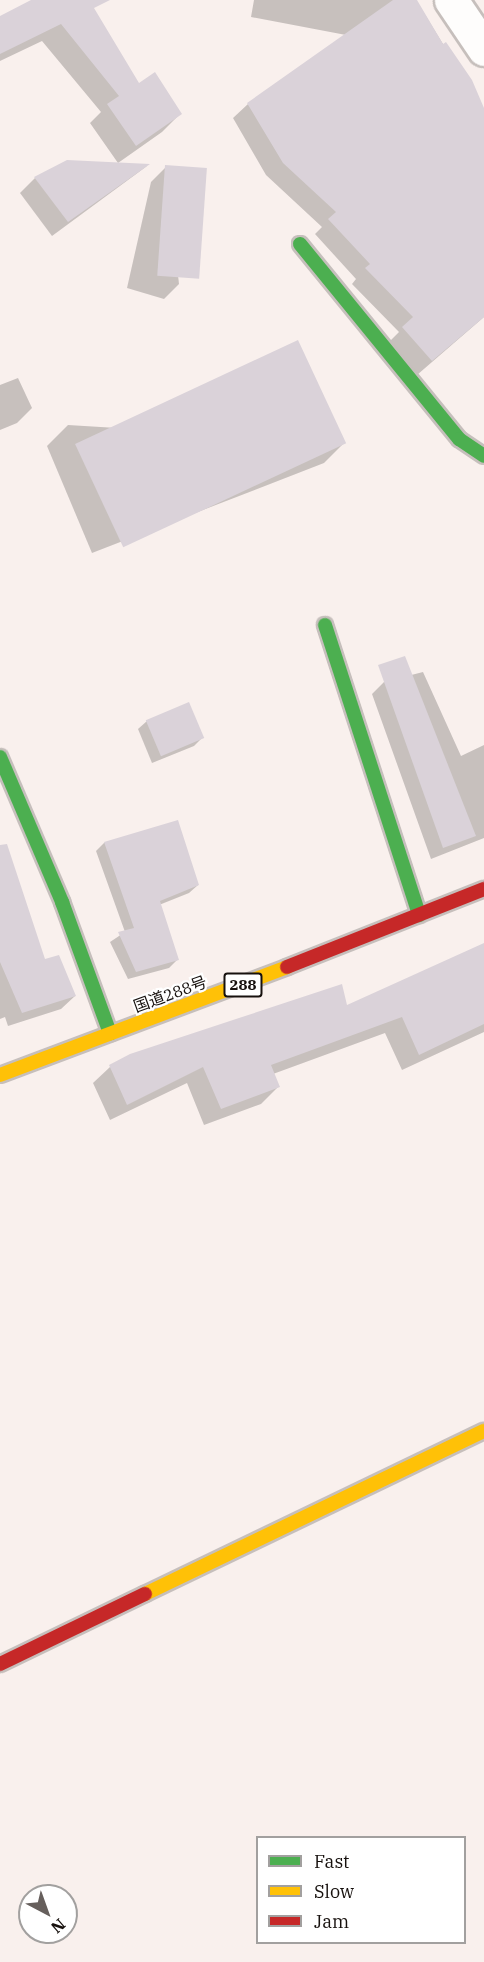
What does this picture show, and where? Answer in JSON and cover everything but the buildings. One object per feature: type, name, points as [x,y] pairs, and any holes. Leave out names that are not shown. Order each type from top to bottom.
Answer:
[{"type":"main road","points":[[300,244],[459,439],[484,456]]},
{"type":"main road","points":[[325,625],[419,915]]},
{"type":"main road","points":[[0,757],[62,902],[111,1033]]},
{"type":"main road","name":"国道288号","points":[[0,1075],[484,889]]},
{"type":"main road","points":[[0,1664],[484,1431]]},
{"type":"street","points":[[451,0],[484,49]]},
{"type":"traffic: fast","points":[[300,244],[459,439],[484,456]]},
{"type":"traffic: fast","points":[[325,625],[419,915]]},
{"type":"traffic: fast","points":[[0,757],[62,902],[110,1033]]},
{"type":"traffic: slow","points":[[0,1075],[287,967]]},
{"type":"traffic: slow","points":[[145,1594],[484,1431]]},
{"type":"traffic: jam","points":[[287,967],[484,889]]},
{"type":"traffic: jam","points":[[0,1664],[145,1594]]}]
